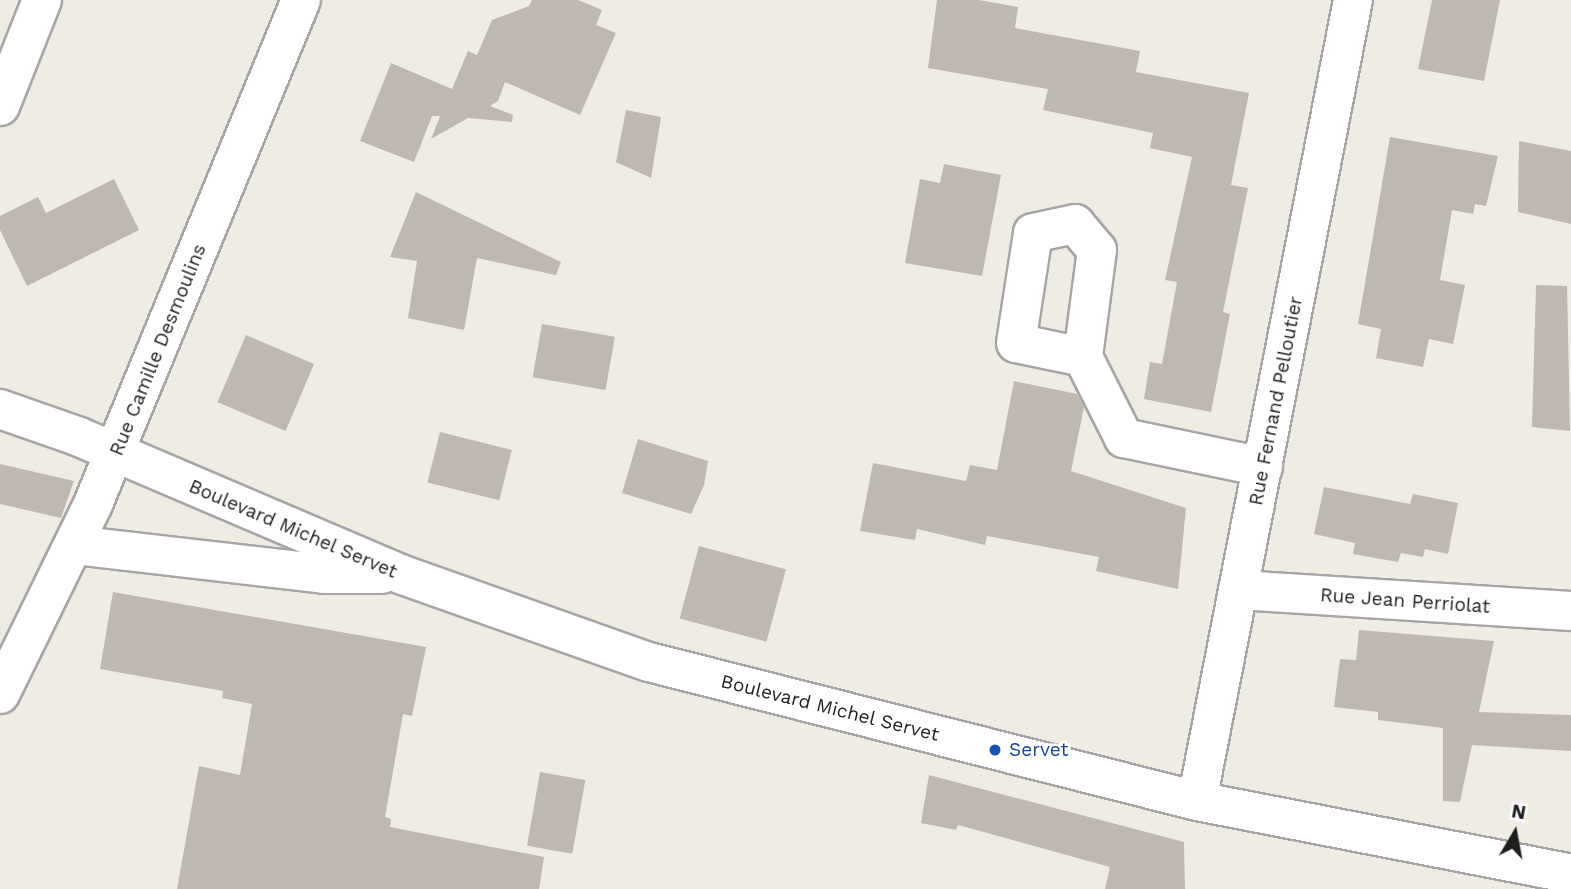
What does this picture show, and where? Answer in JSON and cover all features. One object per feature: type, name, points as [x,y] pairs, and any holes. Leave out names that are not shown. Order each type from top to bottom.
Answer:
[{"type":"street","points":[[0,106],[42,0]]},
{"type":"street","name":"Rue Camille Desmoulins","points":[[5,671],[74,545],[115,453],[302,0]]},
{"type":"street","name":"Rue Fernand Pelloutier","points":[[1197,801],[1353,0]]},
{"type":"street","points":[[1083,357],[1124,438],[1263,467]]},
{"type":"street","name":"Boulevard Michel Servet","points":[[0,409],[115,453],[400,574],[649,662],[1197,801],[1571,874]]},
{"type":"street","points":[[74,545],[324,574],[400,574]]},
{"type":"street","name":"Rue Jean Perriolat","points":[[1238,590],[1571,611]]},
{"type":"building","points":[[532,0],[578,0],[602,10],[596,25],[616,33],[580,115],[505,82],[498,101],[490,106],[513,115],[512,122],[468,118],[431,139],[440,116],[432,116],[414,162],[360,141],[391,63],[452,89],[468,51],[477,55],[492,20],[529,6]]},
{"type":"building","points":[[937,0],[979,0],[1018,7],[1015,28],[1140,51],[1136,72],[1249,93],[1231,185],[1248,188],[1223,312],[1230,314],[1211,412],[1144,399],[1150,362],[1162,364],[1177,282],[1165,280],[1192,157],[1150,148],[1153,133],[1043,110],[1048,89],[928,68]]},
{"type":"building","points":[[1432,0],[1500,0],[1484,81],[1418,69]]},
{"type":"building","points":[[626,110],[661,117],[651,178],[616,162]]},
{"type":"building","points":[[1390,137],[1498,156],[1486,206],[1475,204],[1473,214],[1452,210],[1440,280],[1465,285],[1453,344],[1429,339],[1423,367],[1376,358],[1381,329],[1358,324]]},
{"type":"building","points":[[1519,141],[1571,151],[1571,224],[1518,212]]},
{"type":"building","points":[[944,164],[1001,175],[982,276],[905,263],[920,179],[940,183]]},
{"type":"building","points":[[114,179],[139,230],[27,286],[0,230],[0,216],[38,197],[46,213]]},
{"type":"building","points":[[416,192],[561,262],[556,275],[477,258],[464,330],[408,318],[417,261],[390,257]]},
{"type":"building","points":[[1536,285],[1567,286],[1570,431],[1532,427]]},
{"type":"building","points":[[542,324],[615,337],[605,390],[533,377]]},
{"type":"building","points":[[246,335],[314,364],[286,431],[217,402]]},
{"type":"building","points":[[1014,381],[1077,394],[1084,407],[1071,471],[1186,508],[1178,589],[1096,571],[1099,557],[987,536],[985,545],[917,529],[915,540],[860,531],[873,463],[966,481],[970,465],[997,470]]},
{"type":"building","points":[[440,432],[512,450],[499,500],[427,482]]},
{"type":"building","points":[[638,439],[708,461],[704,485],[691,514],[622,493]]},
{"type":"building","points":[[0,464],[74,481],[61,518],[0,504]]},
{"type":"building","points":[[1324,487],[1410,504],[1413,494],[1458,503],[1448,554],[1425,549],[1423,557],[1401,553],[1398,562],[1353,554],[1355,543],[1314,534]]},
{"type":"building","points":[[699,546],[786,569],[767,642],[680,618]]},
{"type":"building","points":[[113,592],[426,647],[412,716],[403,714],[385,817],[391,819],[390,827],[544,857],[539,889],[177,889],[199,766],[240,775],[252,704],[222,698],[223,691],[100,669]]},
{"type":"building","points":[[1359,630],[1494,641],[1479,712],[1571,715],[1571,751],[1472,745],[1460,802],[1443,801],[1443,728],[1378,720],[1378,712],[1334,707],[1340,659],[1356,660]]},
{"type":"building","points":[[540,772],[585,780],[572,854],[527,846]]},
{"type":"building","points":[[929,775],[1184,842],[1185,889],[1105,889],[1110,867],[958,825],[956,830],[921,823]]},
{"type":"place","name":"Servet","points":[[995,750]]}]
